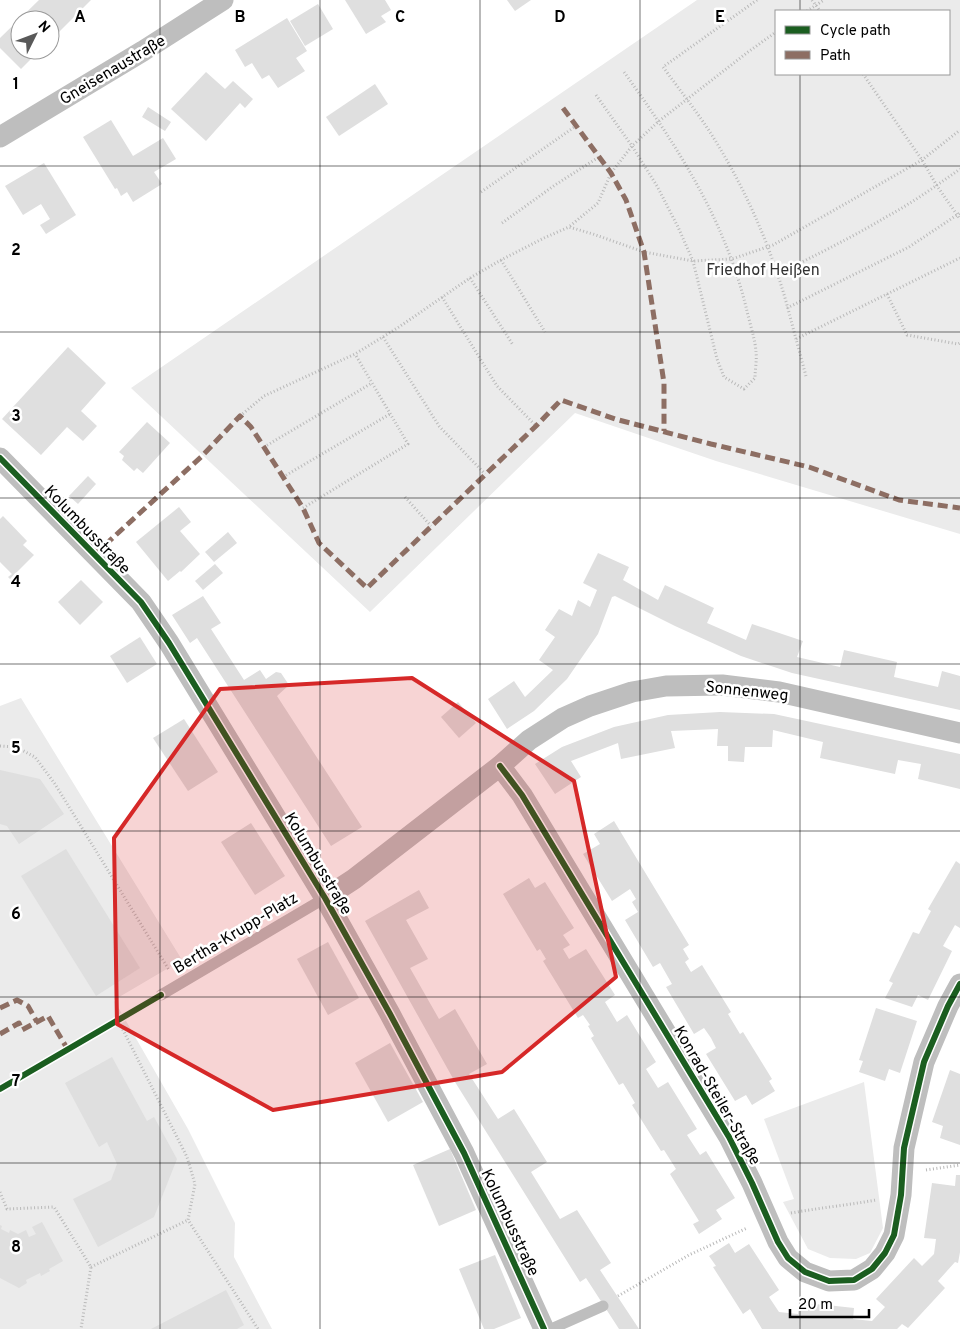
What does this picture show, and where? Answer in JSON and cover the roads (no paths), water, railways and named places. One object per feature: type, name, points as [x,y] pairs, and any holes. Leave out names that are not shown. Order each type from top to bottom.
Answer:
[{"type":"street","name":"Gneisenaustraße","points":[[0,137],[143,51],[223,0]]},
{"type":"street","name":"Kolumbusstraße","points":[[0,458],[140,602],[169,643],[325,898],[464,1153],[544,1329]]},
{"type":"street","name":"Sonnenweg","points":[[325,898],[354,879],[500,766],[529,740],[563,718],[590,706],[632,692],[666,686],[722,685],[780,692],[960,733]]},
{"type":"street","name":"Konrad-Steiler-Straße","points":[[500,766],[522,796],[729,1137],[769,1219],[778,1242],[788,1258],[805,1272],[829,1281],[854,1280],[872,1268],[886,1253],[894,1235],[902,1185],[904,1148],[924,1062],[948,1006],[960,984]]},
{"type":"lane","name":"Bertha-Krupp-Platz","points":[[161,995],[325,898]]},
{"type":"lane","points":[[551,1329],[603,1306]]},
{"type":"park label","name":"Friedhof Heißen","points":[[763,269]]}]
